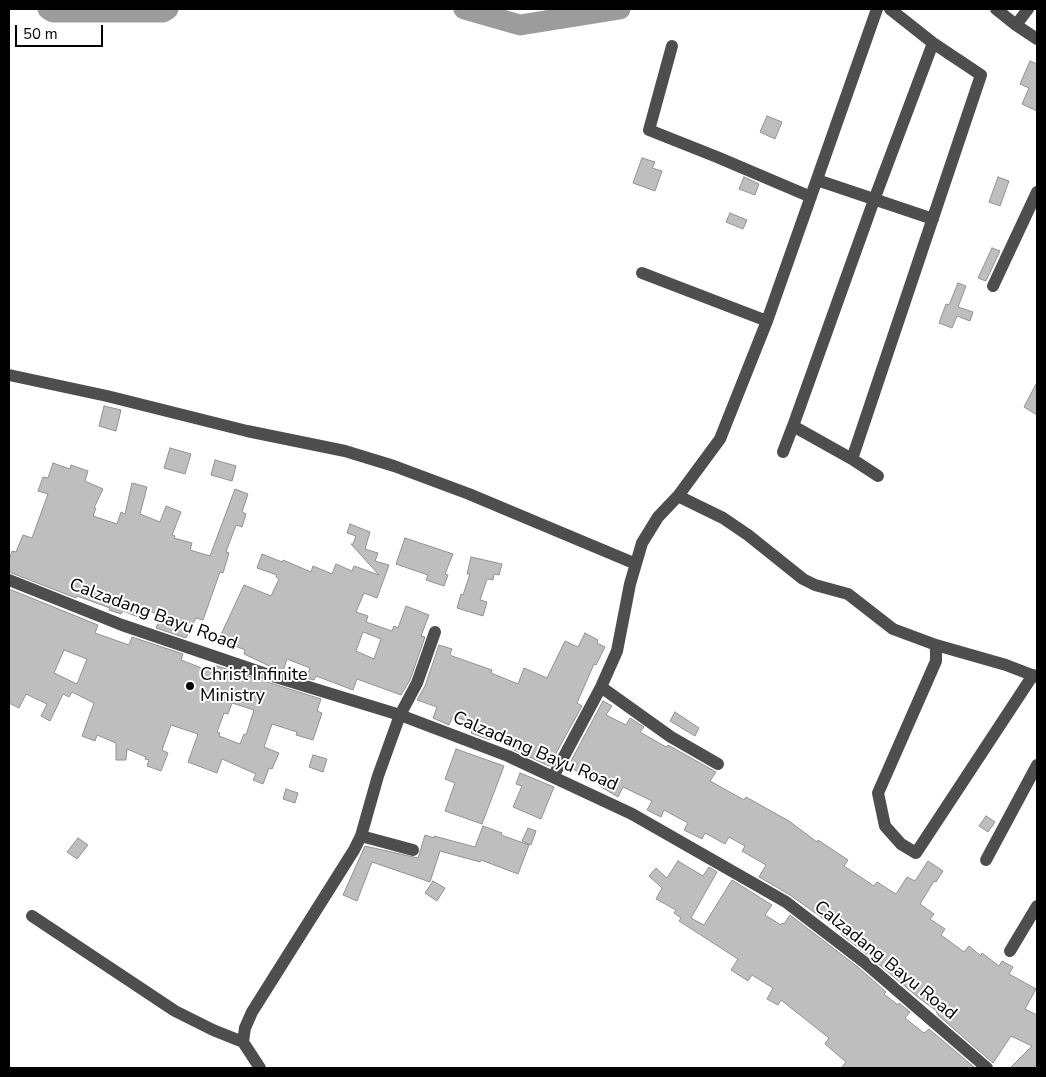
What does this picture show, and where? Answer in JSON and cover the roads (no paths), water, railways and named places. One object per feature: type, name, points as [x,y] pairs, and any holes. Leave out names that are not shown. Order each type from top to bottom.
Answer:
[{"type":"street","points":[[553,777],[601,687],[617,651],[630,584],[642,543],[652,526],[678,496],[720,439],[767,321],[876,9]]},
{"type":"street","points":[[852,459],[981,75],[933,43],[890,9]]},
{"type":"street","points":[[996,9],[1037,39]]},
{"type":"street","points":[[1016,25],[1031,12]]},
{"type":"street","points":[[783,452],[933,43]]},
{"type":"street","points":[[672,46],[649,130],[811,197]]},
{"type":"street","points":[[817,180],[933,219]]},
{"type":"street","points":[[992,286],[1037,192]]},
{"type":"street","points":[[642,273],[767,321]]},
{"type":"street","points":[[9,376],[107,396],[247,432],[345,451],[394,466],[469,494],[636,564]]},
{"type":"street","points":[[793,426],[878,476]]},
{"type":"street","points":[[678,496],[723,518],[748,535],[803,579],[848,594],[893,629],[936,645],[1006,664],[1035,676],[916,853],[901,844],[886,826],[878,793],[936,661],[936,645]]},
{"type":"street","name":"Calzadang Bayu Road","points":[[9,580],[122,626],[400,716],[508,756],[632,814],[786,902],[864,962],[988,1068]]},
{"type":"street","points":[[243,1042],[252,1012],[361,836],[378,776],[400,716],[417,683],[435,632]]},
{"type":"street","points":[[601,687],[671,737],[718,764]]},
{"type":"street","points":[[986,860],[1037,765]]},
{"type":"street","points":[[361,836],[413,850]]},
{"type":"street","points":[[1010,951],[1037,906]]},
{"type":"street","points":[[32,916],[175,1011],[213,1030],[243,1042],[260,1068]]},
{"type":"waterway","points":[[48,9],[53,12],[163,12],[168,9]]},
{"type":"waterway","points":[[464,9],[520,25],[620,9]]},
{"type":"place","name":"Christ Infinite Ministry","points":[[190,686]]}]
